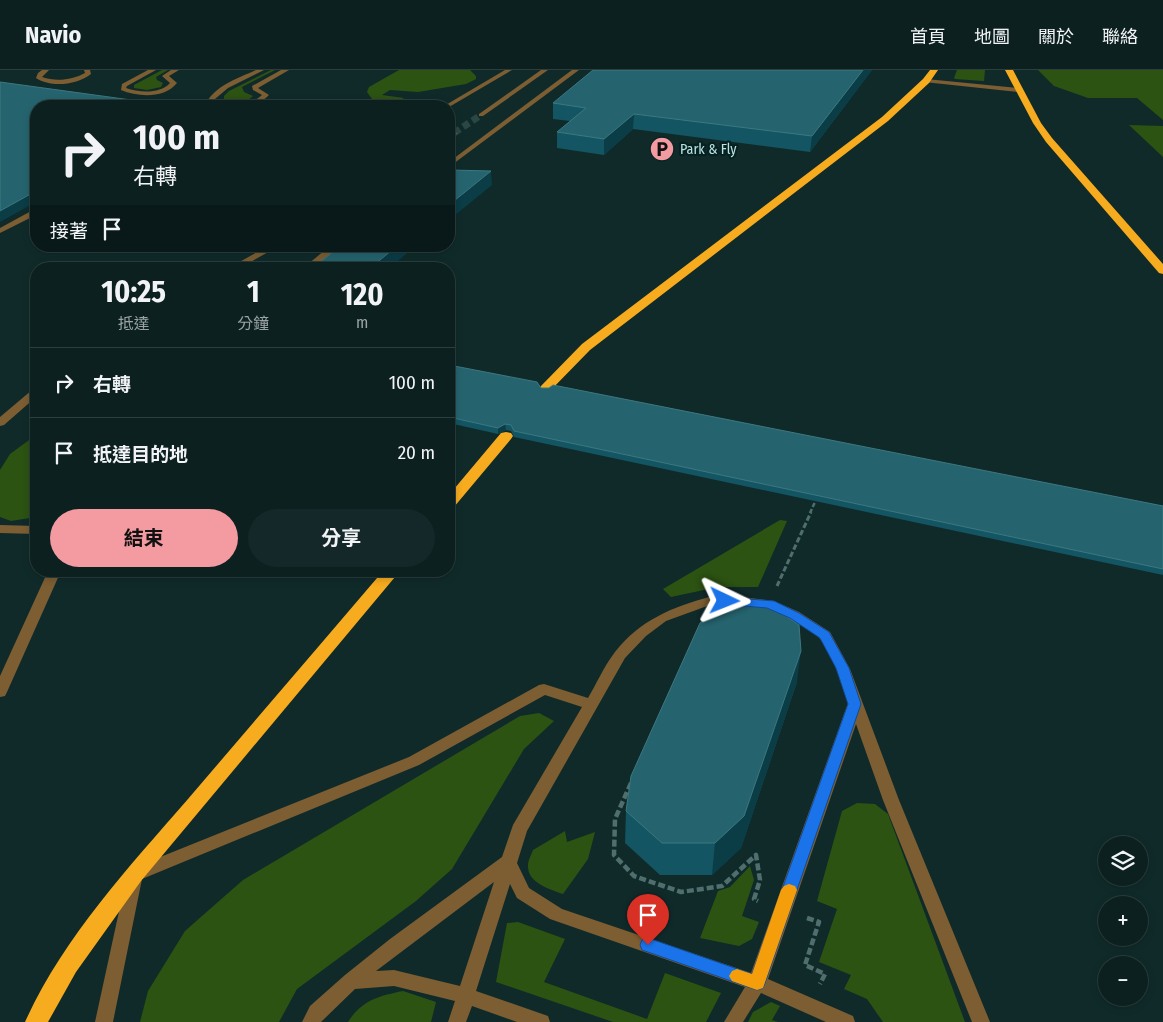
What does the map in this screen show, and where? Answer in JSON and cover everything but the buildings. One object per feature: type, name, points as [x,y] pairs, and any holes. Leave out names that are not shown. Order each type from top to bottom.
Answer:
[{"type":"highway","points":[[545,390],[564,367],[586,346],[885,119],[926,81],[934,70]]},
{"type":"highway","points":[[1009,70],[1037,123],[1049,140],[1163,271]]},
{"type":"highway","points":[[455,497],[506,436]]},
{"type":"highway","points":[[36,1022],[72,962],[134,875],[387,577]]},
{"type":"lane","points":[[46,70],[40,74],[39,78],[54,81],[78,79],[88,74],[86,70]]},
{"type":"lane","points":[[153,70],[129,81],[124,85],[123,89],[141,93],[165,90],[173,86],[174,83],[165,76],[176,70]]},
{"type":"lane","points":[[211,100],[215,93],[261,70]]},
{"type":"lane","points":[[260,100],[266,95],[254,87],[286,70]]},
{"type":"lane","points":[[481,115],[544,70]]},
{"type":"lane","points":[[455,161],[576,70]]},
{"type":"lane","points":[[455,101],[506,72],[510,82]]},
{"type":"lane","points":[[926,81],[1019,90]]},
{"type":"lane","points":[[499,103],[508,89]]},
{"type":"lane","points":[[0,231],[30,215]]},
{"type":"lane","points":[[244,262],[264,252]]},
{"type":"lane","points":[[315,262],[328,252]]},
{"type":"lane","points":[[0,422],[30,397]]},
{"type":"lane","points":[[0,529],[30,530]]},
{"type":"lane","points":[[0,692],[52,577]]},
{"type":"lane","points":[[457,1022],[519,830],[620,655],[641,632],[661,618],[708,601],[742,601],[770,604],[794,616],[824,635],[843,668],[854,704],[891,800],[981,1022]]},
{"type":"lane","points":[[104,1022],[134,875],[414,761],[544,689],[592,705]]},
{"type":"lane","points":[[733,1022],[757,983],[854,704]]},
{"type":"lane","points":[[311,1022],[318,1012],[351,981],[396,944],[508,862]]},
{"type":"lane","points":[[508,862],[523,893],[556,914],[757,983],[846,1022]]},
{"type":"lane","points":[[351,981],[394,978],[465,995],[542,1022]]},
{"type":"path","points":[[770,604],[814,502]]},
{"type":"path","points":[[635,774],[616,818],[614,855],[634,876],[681,892],[722,886],[756,855],[760,880],[754,899],[819,922],[805,965],[825,974],[808,1006]]},
{"type":"green space","points":[[162,70],[168,70],[156,77],[157,80],[163,83],[161,87],[147,90],[134,88],[134,85]]},
{"type":"green space","points":[[271,70],[275,70],[242,87],[244,92],[253,96],[247,100],[224,99],[224,96],[229,91]]},
{"type":"green space","points":[[399,70],[470,70],[476,76],[476,79],[466,84],[418,92],[390,90],[382,95],[404,98],[401,100],[372,100],[367,92],[369,87]]},
{"type":"green space","points":[[957,70],[985,70],[984,81],[955,79]]},
{"type":"green space","points":[[1038,70],[1163,70],[1163,120],[1137,98],[1088,98],[1054,86]]},
{"type":"green space","points":[[1129,125],[1163,126],[1163,157]]},
{"type":"green space","points":[[30,439],[30,518],[11,521],[0,517],[0,470],[10,454]]},
{"type":"green space","points":[[780,520],[787,521],[758,587],[718,587],[671,597],[663,589]]},
{"type":"green space","points":[[539,713],[554,721],[524,749],[452,869],[416,901],[297,989],[279,1022],[140,1022],[148,991],[185,931],[243,880],[520,716]]},
{"type":"green space","points":[[857,803],[875,804],[888,814],[965,1022],[883,1022],[867,999],[844,989],[851,975],[819,962],[837,909],[817,901],[842,811]]},
{"type":"green space","points":[[565,831],[567,842],[595,832],[588,859],[563,894],[535,881],[531,876],[528,865],[533,850]]},
{"type":"green space","points":[[750,866],[754,880],[742,916],[759,922],[752,939],[739,946],[700,938],[718,891],[730,887]]},
{"type":"green space","points":[[518,922],[565,939],[544,982],[647,1019],[665,973],[721,993],[706,1022],[613,1022],[496,982],[507,923]]},
{"type":"green space","points":[[403,991],[436,1002],[431,1022],[348,1022],[359,1009],[372,1000]]},
{"type":"green space","points":[[771,1002],[780,1006],[772,1020],[778,1022],[748,1022],[753,1012]]},
{"type":"tunnel","points":[[455,132],[481,115]]},
{"type":"slow traffic","points":[[737,976],[757,983],[789,890]]},
{"type":"place","name":"Park & Fly","points":[[662,149]]},
{"type":"route","points":[[648,945],[757,983],[854,704],[843,668],[824,635],[794,616],[770,604],[725,601]]}]
